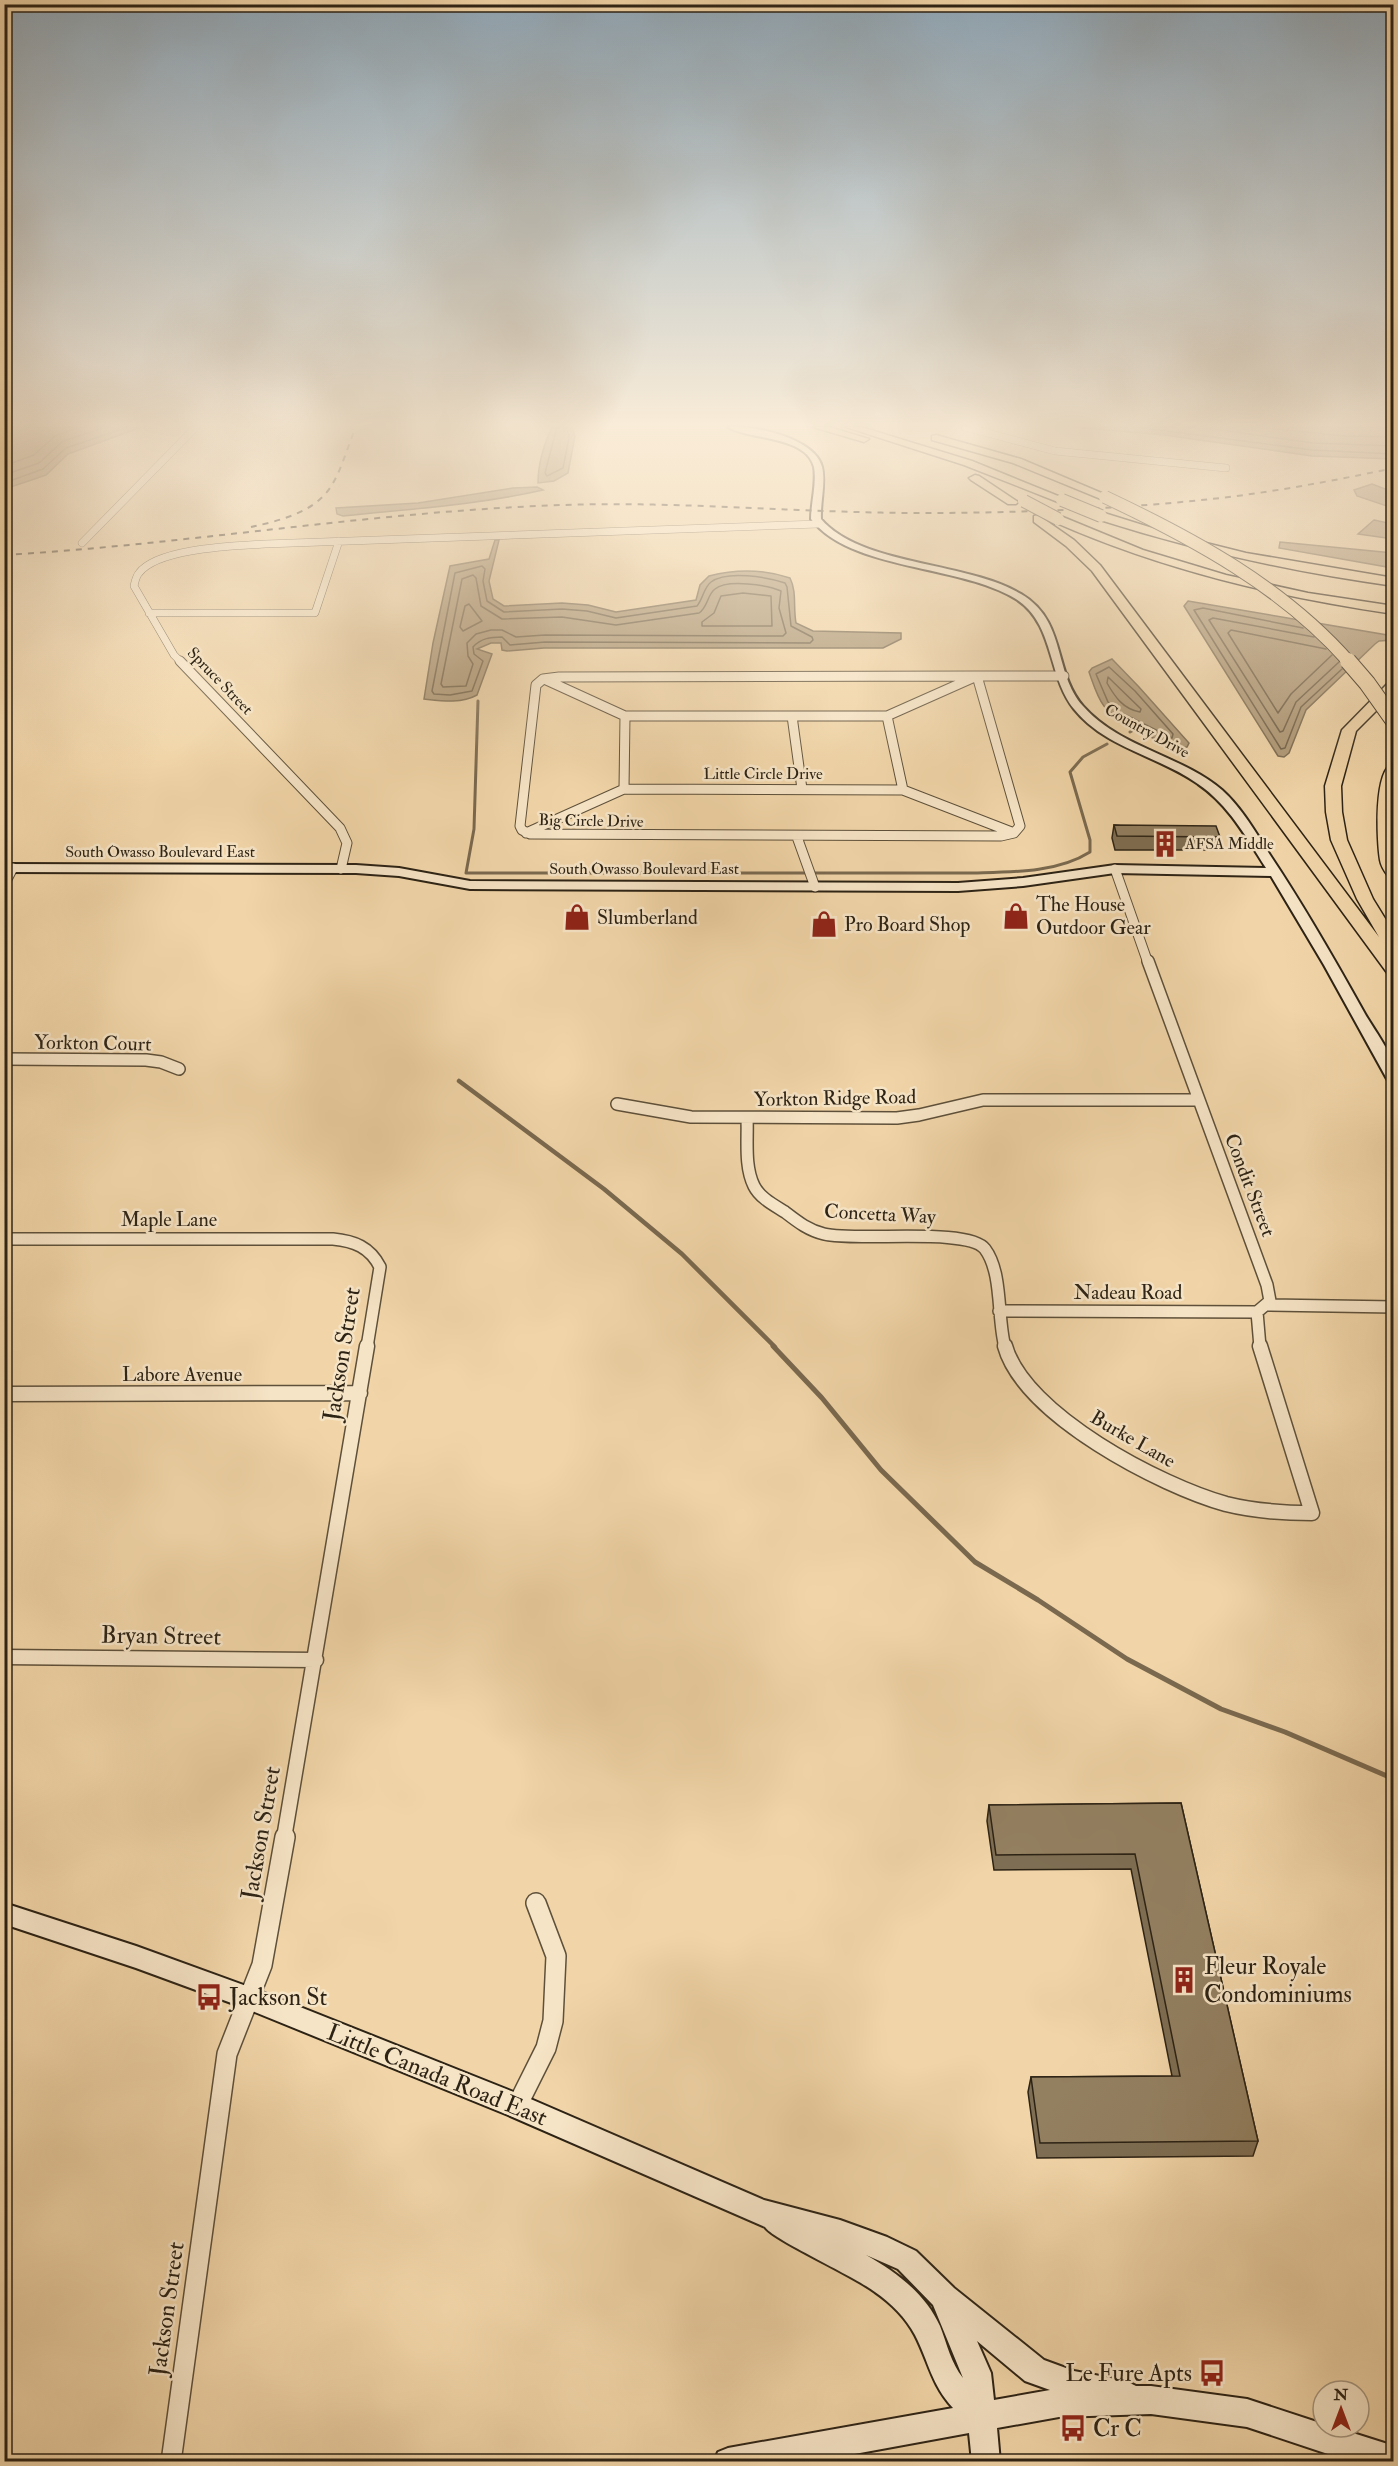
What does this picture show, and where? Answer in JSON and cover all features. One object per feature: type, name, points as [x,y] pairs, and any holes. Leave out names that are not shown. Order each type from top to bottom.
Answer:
[{"type":"highway","points":[[1069,542],[1096,568],[1394,970]]},
{"type":"highway","points":[[1110,542],[1253,585],[1394,610]]},
{"type":"highway","points":[[1185,542],[1217,552],[1306,570],[1394,582]]},
{"type":"highway","points":[[1194,542],[1215,553],[1280,597],[1354,668],[1375,693],[1394,722]]},
{"type":"highway","points":[[1394,685],[1349,730],[1332,786],[1339,840],[1365,899],[1394,948]]},
{"type":"highway","points":[[1394,767],[1385,793],[1388,862],[1394,873]]},
{"type":"street","name":"Spruce Street","points":[[337,542],[218,548],[169,556],[142,568],[136,574],[134,586],[174,655],[340,828],[347,843],[341,868]]},
{"type":"street","points":[[149,613],[315,613],[339,542]]},
{"type":"street","name":"Country Drive","points":[[846,542],[976,578],[1025,600],[1035,608],[1043,620],[1077,706],[1103,730],[1195,776],[1218,792],[1232,808],[1312,930],[1394,1079]]},
{"type":"street","points":[[543,679],[625,716],[792,717],[887,716],[977,676]]},
{"type":"street","points":[[977,676],[1020,826],[1014,833]]},
{"type":"street","points":[[543,679],[559,677],[1064,676]]},
{"type":"street","name":"Big Circle Drive","points":[[543,679],[537,682],[534,696],[520,826],[526,833],[545,836],[797,837],[992,837],[1014,833]]},
{"type":"street","points":[[624,789],[625,716]]},
{"type":"street","points":[[887,716],[903,790]]},
{"type":"street","points":[[792,717],[802,789]]},
{"type":"street","name":"Little Circle Drive","points":[[526,833],[624,789],[802,789],[903,790],[1014,833]]},
{"type":"street","points":[[797,837],[815,887]]},
{"type":"street","points":[[4,885],[9,868]]},
{"type":"street","name":"South Owasso Boulevard East","points":[[9,868],[341,868],[399,872],[470,885],[815,887],[979,886],[1115,869],[1276,872]]},
{"type":"street","name":"Condit Street","points":[[1115,869],[1197,1100],[1267,1285],[1270,1302],[1261,1308],[1260,1347],[1312,1513]]},
{"type":"street","name":"Yorkton Court","points":[[4,1059],[146,1060],[161,1062],[178,1069]]},
{"type":"street","name":"Yorkton Ridge Road","points":[[617,1104],[691,1117],[911,1118],[969,1102],[993,1099],[1197,1100]]},
{"type":"street","name":"Concetta Way","points":[[747,1118],[751,1173],[753,1184],[759,1194],[808,1229],[826,1235],[957,1237],[980,1242],[990,1255],[999,1311]]},
{"type":"street","name":"Maple Lane","points":[[4,1239],[333,1239]]},
{"type":"street","name":"Jackson Street","points":[[171,2462],[227,2054],[251,1999],[262,1965],[316,1660],[380,1267],[376,1257],[369,1249],[348,1241],[333,1239]]},
{"type":"street","name":"Nadeau Road","points":[[999,1311],[1394,1307]]},
{"type":"street","name":"Burke Lane","points":[[999,1311],[1001,1334],[1006,1352],[1017,1371],[1044,1403],[1090,1438],[1173,1485],[1202,1497],[1250,1509],[1281,1513],[1312,1513]]},
{"type":"street","name":"Labore Avenue","points":[[4,1394],[360,1393]]},
{"type":"street","name":"Bryan Street","points":[[4,1657],[316,1660]]},
{"type":"street","points":[[517,2106],[546,2048],[553,2021],[556,1956],[536,1903]]},
{"type":"street","name":"Little Canada Road East","points":[[4,1913],[136,1957],[251,1999],[517,2106],[763,2213],[798,2235],[850,2261],[903,2297],[916,2310],[932,2337],[947,2378],[980,2417]]},
{"type":"street","name":"Little Canada Road East","points":[[763,2213],[840,2233],[878,2246],[907,2260],[943,2295],[978,2373],[980,2417]]},
{"type":"street","points":[[943,2295],[1035,2371],[1074,2385],[1151,2400],[1247,2412],[1394,2461]]},
{"type":"street","points":[[728,2462],[1059,2403],[1151,2400]]},
{"type":"street","points":[[980,2417],[986,2462]]},
{"type":"water","points":[[494,542],[498,542],[489,581],[493,599],[504,606],[562,603],[588,605],[616,612],[696,600],[700,585],[709,576],[739,571],[760,572],[790,578],[796,623],[813,631],[901,633],[901,639],[883,648],[544,648],[507,651],[502,650],[501,643],[491,643],[477,649],[492,654],[477,695],[458,701],[424,699],[433,643],[450,566],[489,559]]},
{"type":"water","points":[[1281,542],[1393,553],[1393,568],[1279,548]]},
{"type":"water","points":[[1188,601],[1393,636],[1393,640],[1379,641],[1375,644],[1306,710],[1289,753],[1284,757],[1278,756],[1184,606]]},
{"type":"water","points":[[1112,659],[1189,743],[1187,747],[1168,744],[1143,733],[1104,706],[1089,672],[1092,668]]},
{"type":"building","points":[[1114,825],[1216,826],[1220,837],[1117,836]]},
{"type":"building","name":"Fleur Royale Condominiums","points":[[1181,1803],[1258,2141],[1040,2143],[1031,2077],[1180,2076],[1135,1854],[996,1855],[989,1805]]},
{"type":"waterway","points":[[478,701],[474,829],[466,873],[973,873],[1048,868],[1077,859],[1090,852],[1090,840],[1070,772],[1083,757],[1107,744]]},
{"type":"waterway","points":[[1130,732],[1137,728]]},
{"type":"waterway","points":[[459,1081],[604,1189],[682,1254],[775,1347]]},
{"type":"waterway","points":[[773,1346],[822,1398],[881,1470],[975,1562],[1038,1600],[1127,1659],[1221,1709],[1285,1732],[1394,1779]]},
{"type":"railway","points":[[4,555],[153,542]]},
{"type":"place","name":"AFSA Middle","points":[[1165,844]]},
{"type":"place","name":"The House Outdoor Gear","points":[[1016,916]]},
{"type":"place","name":"Slumberland","points":[[577,917]]},
{"type":"place","name":"Pro Board Shop","points":[[824,924]]},
{"type":"place","name":"Fleur Royale Condominiums","points":[[1184,1980]]},
{"type":"place","name":"Jackson St","points":[[209,1997]]},
{"type":"place","name":"Le Fure Apts","points":[[1212,2373]]},
{"type":"place","name":"Cr C","points":[[1073,2428]]}]
